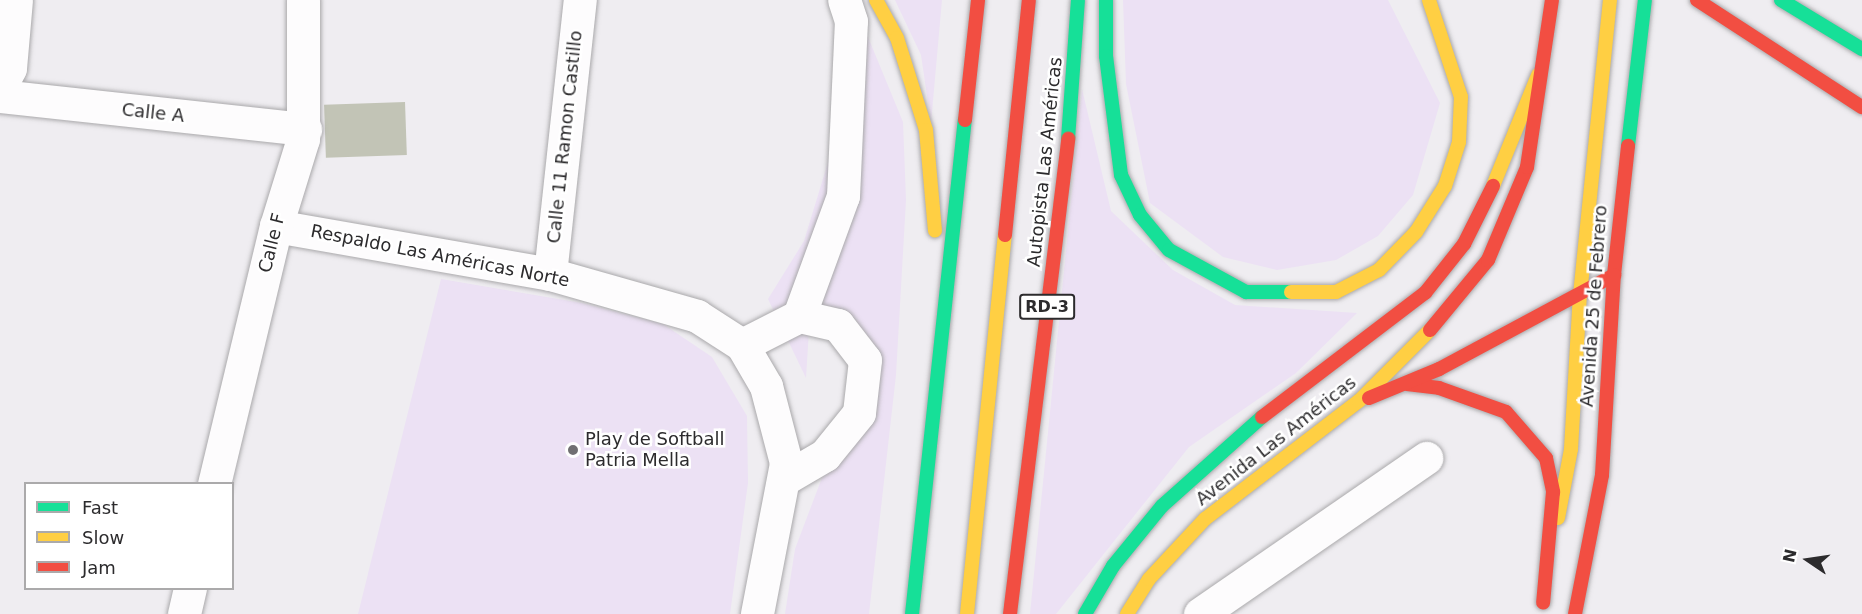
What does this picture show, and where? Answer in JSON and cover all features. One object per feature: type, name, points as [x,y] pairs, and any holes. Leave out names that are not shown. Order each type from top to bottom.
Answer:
[{"type":"main road","points":[[876,0],[897,38],[926,130],[936,197],[924,494]]},
{"type":"main road","points":[[912,614],[978,0]]},
{"type":"main road","name":"Autopista Las Américas","points":[[967,614],[1029,0]]},
{"type":"main road","name":"Autopista Las Américas","points":[[1010,614],[1069,128],[1078,0]]},
{"type":"main road","points":[[1106,0],[1106,56],[1121,175],[1140,215],[1169,250],[1246,292],[1336,292],[1379,270],[1416,232],[1445,186],[1459,142],[1461,96],[1429,0]]},
{"type":"main road","name":"Avenida 25 de Febrero","points":[[1542,608],[1571,449],[1580,295],[1603,51],[1610,0]]},
{"type":"main road","name":"Avenida 25 de Febrero","points":[[1575,614],[1602,476],[1614,275],[1636,58],[1645,0]]},
{"type":"main road","points":[[1697,0],[1862,107]]},
{"type":"main road","points":[[1781,0],[1862,49]]},
{"type":"main road","name":"Avenida Las Américas","points":[[1127,614],[1149,579],[1204,519],[1359,401],[1455,306],[1488,260],[1527,167],[1538,75],[1551,5]]},
{"type":"main road","points":[[1807,15],[1851,24]]},
{"type":"main road","points":[[1085,614],[1113,566],[1161,506],[1229,442],[1425,293],[1464,244],[1505,163],[1538,75]]},
{"type":"main road","points":[[1359,401],[1407,384],[1580,295],[1614,275]]},
{"type":"main road","points":[[1407,384],[1439,388],[1506,412],[1546,458],[1553,492],[1542,608]]},
{"type":"street","points":[[0,87],[12,58],[16,0]]},
{"type":"street","name":"Calle F","points":[[214,482],[276,226],[305,129],[303,0]]},
{"type":"street","name":"Calle 11 Ramon Castillo","points":[[550,274],[580,0]]},
{"type":"street","points":[[799,316],[843,196],[851,21],[844,0]]},
{"type":"street","name":"Calle A","points":[[0,96],[305,129]]},
{"type":"street","name":"Respaldo Las Américas Norte","points":[[276,226],[550,274],[697,316],[742,345],[760,372],[785,445],[784,479],[757,614]]},
{"type":"street","points":[[742,345],[799,316],[838,325],[865,360],[859,413],[825,455],[784,479]]},
{"type":"street","points":[[1200,614],[1426,458]]},
{"type":"street","points":[[184,614],[190,590]]},
{"type":"shaded area","points":[[895,0],[942,0],[931,123],[921,55]]},
{"type":"shaded area","points":[[1123,0],[1388,0],[1440,103],[1413,195],[1378,236],[1336,260],[1277,270],[1223,257],[1150,203],[1126,84]]},
{"type":"shaded area","points":[[861,20],[903,122],[906,200],[896,375],[869,614],[785,614],[795,549],[856,388],[841,339],[810,314],[806,378],[768,299],[804,241],[843,113]]},
{"type":"shaded area","points":[[1082,89],[1111,211],[1173,270],[1235,305],[1357,313],[1296,373],[1189,447],[1056,614],[1030,614]]},
{"type":"shaded area","name":"Play de Softball Patria Mella","points":[[441,279],[582,303],[663,324],[712,357],[747,416],[748,483],[730,614],[358,614]]},
{"type":"building","points":[[405,102],[407,155],[326,158],[324,105]]},
{"type":"traffic: fast","points":[[1068,139],[1078,0]]},
{"type":"traffic: fast","points":[[1106,0],[1106,56],[1121,175],[1140,215],[1169,250],[1246,292],[1291,292]]},
{"type":"traffic: fast","points":[[1628,146],[1645,0]]},
{"type":"traffic: fast","points":[[1781,0],[1862,49]]},
{"type":"traffic: fast","points":[[912,614],[965,120]]},
{"type":"traffic: fast","points":[[1085,614],[1113,566],[1162,506],[1262,417]]},
{"type":"traffic: slow","points":[[876,0],[897,38],[926,130],[935,231]]},
{"type":"traffic: slow","points":[[1291,292],[1336,292],[1379,270],[1416,232],[1445,186],[1459,142],[1461,97],[1429,0]]},
{"type":"traffic: slow","points":[[1580,295],[1610,0]]},
{"type":"traffic: slow","points":[[1493,186],[1538,75]]},
{"type":"traffic: slow","points":[[967,614],[1005,235]]},
{"type":"traffic: slow","points":[[1558,518],[1571,449],[1580,295]]},
{"type":"traffic: slow","points":[[1127,614],[1149,579],[1205,519],[1359,401],[1430,330]]},
{"type":"traffic: jam","points":[[965,120],[978,0]]},
{"type":"traffic: jam","points":[[1005,235],[1029,0]]},
{"type":"traffic: jam","points":[[1430,330],[1488,260],[1527,167],[1552,0]]},
{"type":"traffic: jam","points":[[1697,0],[1862,107]]},
{"type":"traffic: jam","points":[[1010,614],[1068,139]]},
{"type":"traffic: jam","points":[[1369,398],[1439,369],[1614,275],[1628,146]]},
{"type":"traffic: jam","points":[[1262,417],[1425,293],[1464,244],[1493,186]]},
{"type":"traffic: jam","points":[[1575,614],[1602,475],[1614,275]]},
{"type":"traffic: jam","points":[[1407,384],[1439,388],[1506,412],[1546,458],[1553,492],[1543,603]]},
{"type":"place","name":"Play de Softball Patria Mella","points":[[573,450]]}]
